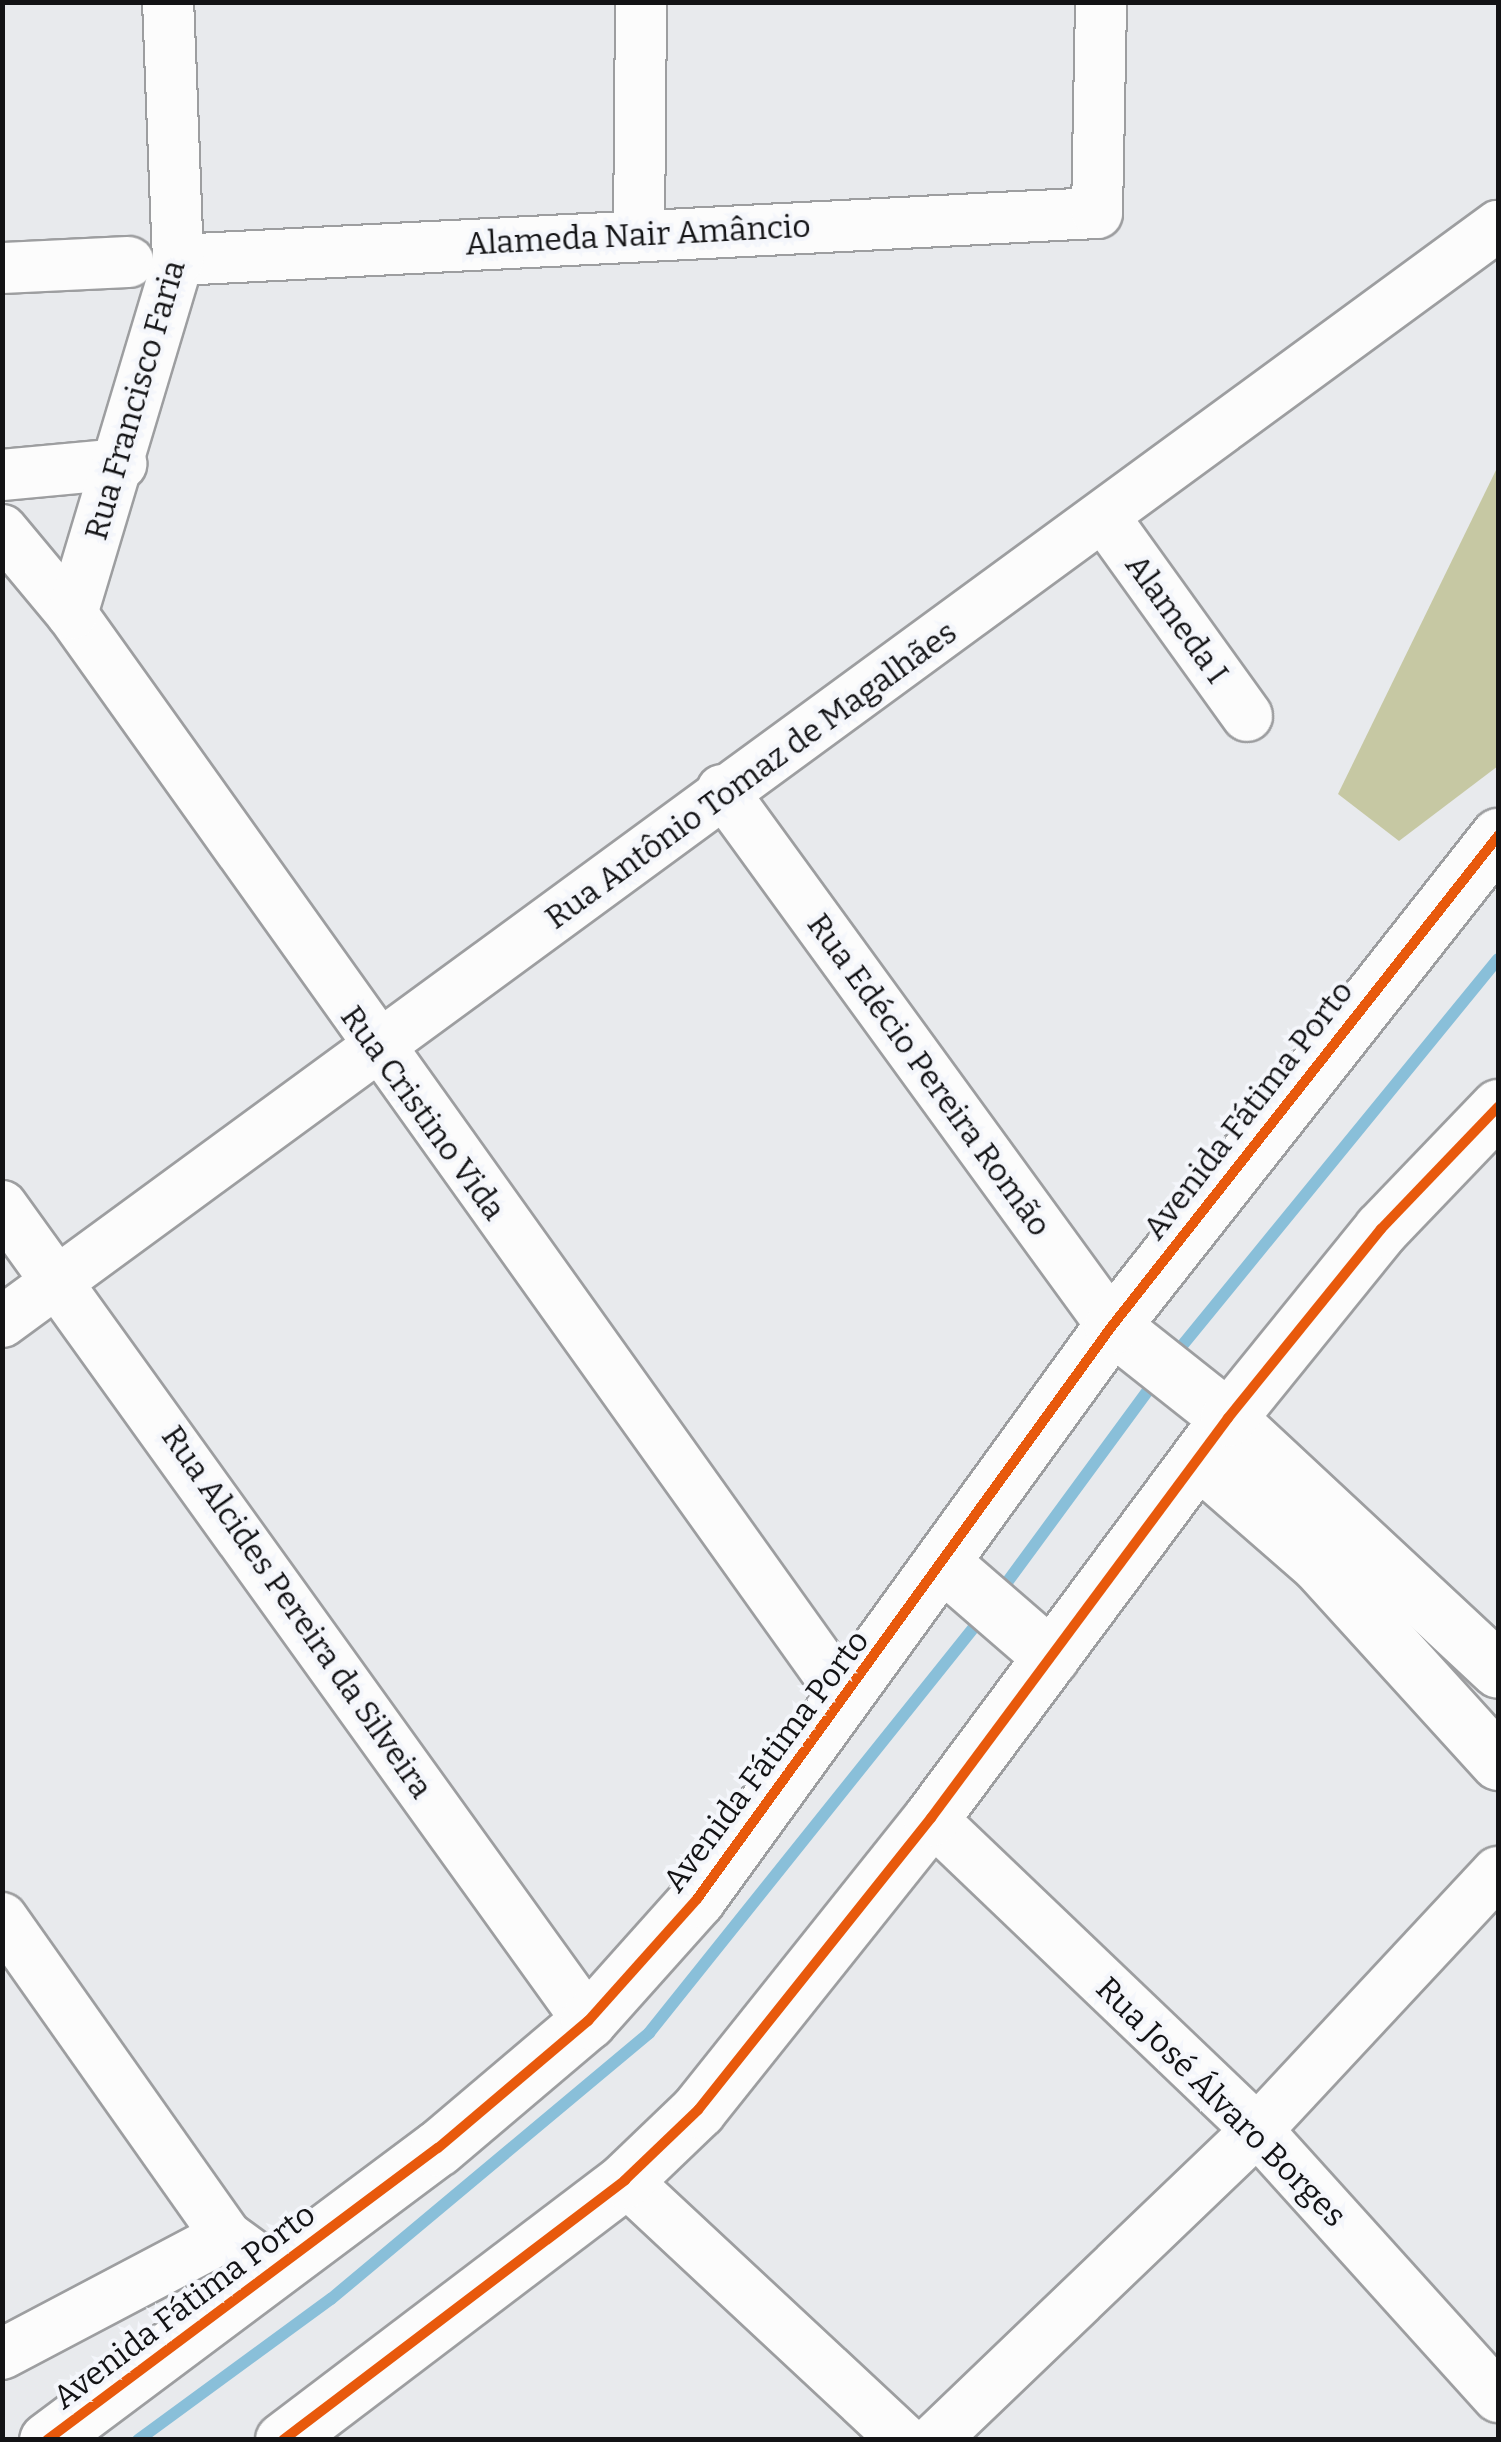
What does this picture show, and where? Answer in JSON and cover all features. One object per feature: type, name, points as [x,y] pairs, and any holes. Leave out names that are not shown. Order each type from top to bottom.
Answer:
[{"type":"main road","name":"Avenida Fátima Porto","points":[[47,2440],[274,2270],[588,2021],[697,1899],[844,1696],[958,1577],[1498,836]]},
{"type":"main road","points":[[283,2440],[626,2180],[762,2036],[931,1818],[1037,1646],[1213,1427],[1382,1229],[1498,1107]]},
{"type":"main road","points":[[1129,1338],[1213,1427],[1318,1564],[1498,1762]]},
{"type":"main road","points":[[1213,1427],[1498,1670]]},
{"type":"main road","points":[[958,1577],[1037,1646]]},
{"type":"street","name":"Rua Francisco Faria","points":[[72,614],[121,464],[178,260],[168,2]]},
{"type":"street","points":[[638,234],[641,2]]},
{"type":"street","name":"Alameda Nair Amâncio","points":[[178,260],[1098,214],[1101,2]]},
{"type":"street","name":"Rua Antônio Tomaz de Magalhães","points":[[2,1322],[377,1050],[722,790],[1108,521],[1498,226]]},
{"type":"street","points":[[2,268],[129,262]]},
{"type":"street","points":[[2,475],[121,464]]},
{"type":"street","name":"Alameda I","points":[[1108,521],[1246,716]]},
{"type":"street","name":"Rua Cristino Vida","points":[[2,530],[72,614],[377,1050],[844,1696]]},
{"type":"street","name":"Rua Edécio Pereira Romão","points":[[722,790],[1129,1338]]},
{"type":"street","name":"Rua Alcides Pereira da Silveira","points":[[2,1206],[60,1280],[588,2021]]},
{"type":"street","name":"Rua José Álvaro Borges","points":[[931,1818],[1257,2130],[1498,2397]]},
{"type":"street","points":[[934,2440],[1257,2130],[1498,1872]]},
{"type":"street","points":[[2,1918],[226,2236],[274,2270]]},
{"type":"street","points":[[626,2180],[904,2440]]},
{"type":"street","name":"Avenida Fátima Porto","points":[[2,2354],[226,2236]]},
{"type":"green space","points":[[1498,466],[1498,766],[1399,841],[1338,794]]},
{"type":"waterway","points":[[1172,1358],[1498,959]]},
{"type":"waterway","points":[[997,1596],[1157,1378]]},
{"type":"waterway","points":[[138,2440],[331,2299],[649,2033],[983,1616]]},
{"type":"cycle path","points":[[47,2440],[438,2148],[588,2021],[697,1899],[1112,1326],[1498,836]]},
{"type":"cycle path","points":[[283,2440],[625,2180],[698,2110],[931,1818],[1228,1418],[1381,1229],[1498,1107]]}]
